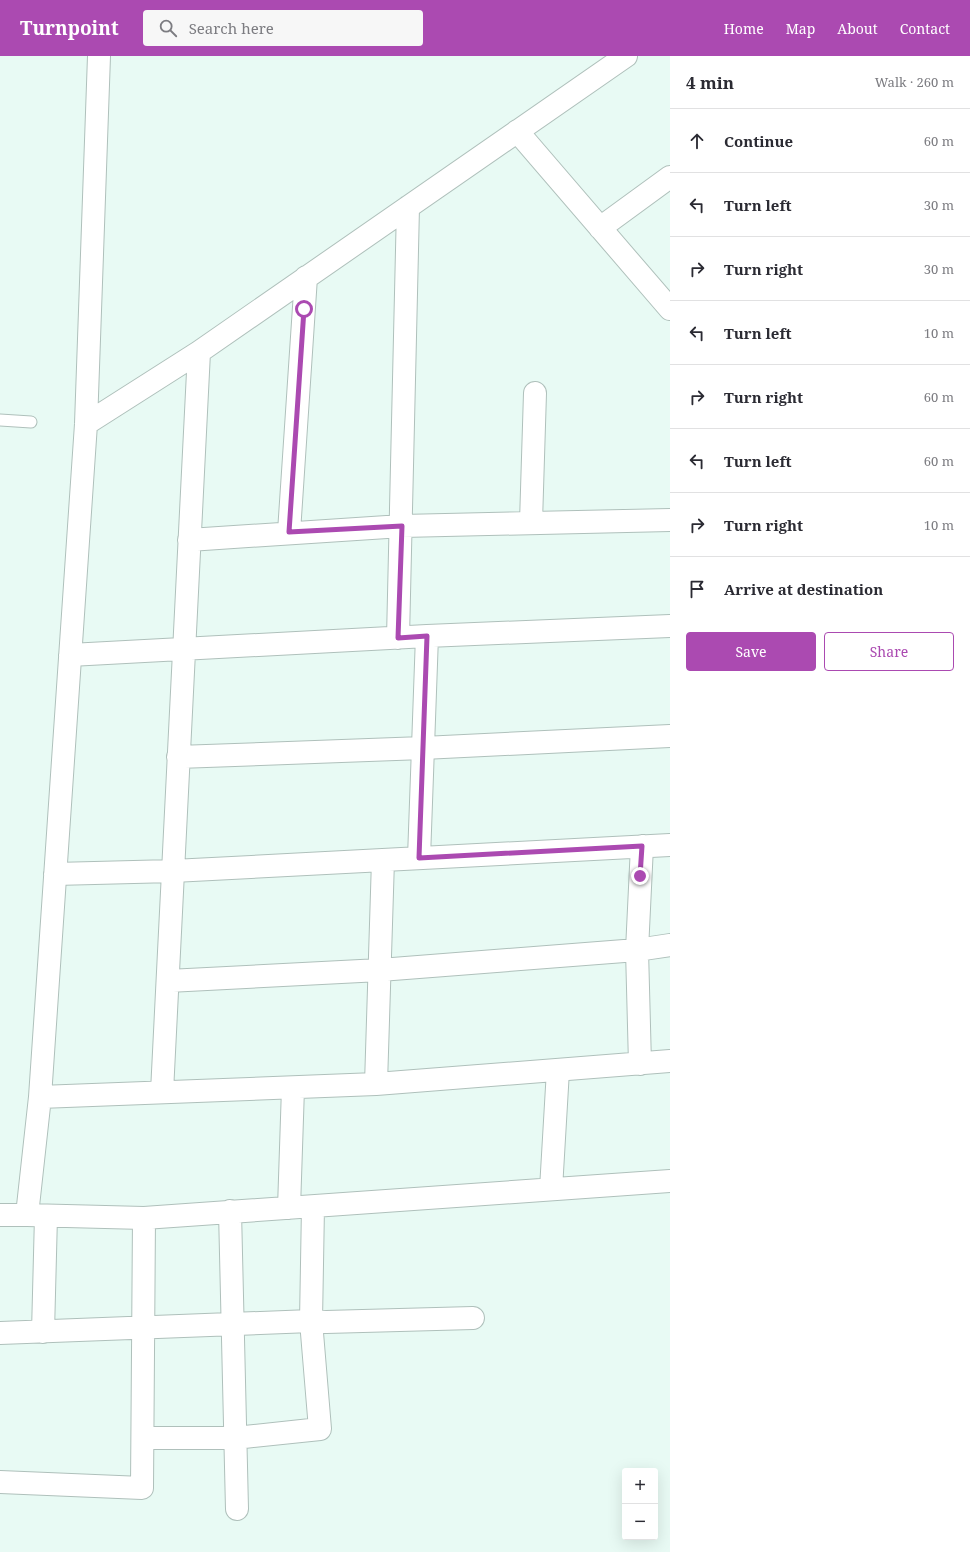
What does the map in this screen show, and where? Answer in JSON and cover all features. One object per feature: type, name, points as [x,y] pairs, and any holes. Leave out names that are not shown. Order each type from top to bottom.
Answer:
[{"type":"street","points":[[42,1332],[36,1216],[40,1097],[86,424],[100,56]]},
{"type":"street","points":[[86,424],[199,352],[626,56]]},
{"type":"street","points":[[517,132],[670,309]]},
{"type":"street","points":[[600,228],[670,177]]},
{"type":"street","points":[[398,638],[402,526],[408,207]]},
{"type":"street","points":[[289,532],[306,277]]},
{"type":"street","points":[[162,1092],[199,352]]},
{"type":"street","points":[[531,522],[535,393]]},
{"type":"street","points":[[189,540],[289,532],[402,526],[670,520]]},
{"type":"street","points":[[70,655],[427,636],[670,626]]},
{"type":"street","points":[[419,858],[427,636]]},
{"type":"street","points":[[178,757],[423,748],[670,736]]},
{"type":"street","points":[[55,874],[173,872],[670,845]]},
{"type":"street","points":[[640,1064],[637,950],[642,846]]},
{"type":"street","points":[[376,1084],[383,860]]},
{"type":"street","points":[[168,981],[380,970],[637,950],[670,945]]},
{"type":"street","points":[[40,1097],[376,1084],[670,1061]]},
{"type":"street","points":[[551,1189],[558,1070]]},
{"type":"street","points":[[289,1208],[293,1088]]},
{"type":"street","points":[[0,1215],[144,1218],[670,1181]]},
{"type":"street","points":[[143,1438],[235,1438],[320,1429],[311,1321],[313,1207]]},
{"type":"street","points":[[230,1211],[237,1509]]},
{"type":"street","points":[[0,1482],[142,1488],[144,1218]]},
{"type":"street","points":[[0,1333],[311,1321],[326,1322],[473,1318]]},
{"type":"lane","points":[[0,420],[31,422]]},
{"type":"route","points":[[304,309],[289,532],[402,526],[398,638],[427,636],[419,858],[642,846],[640,876]]}]
